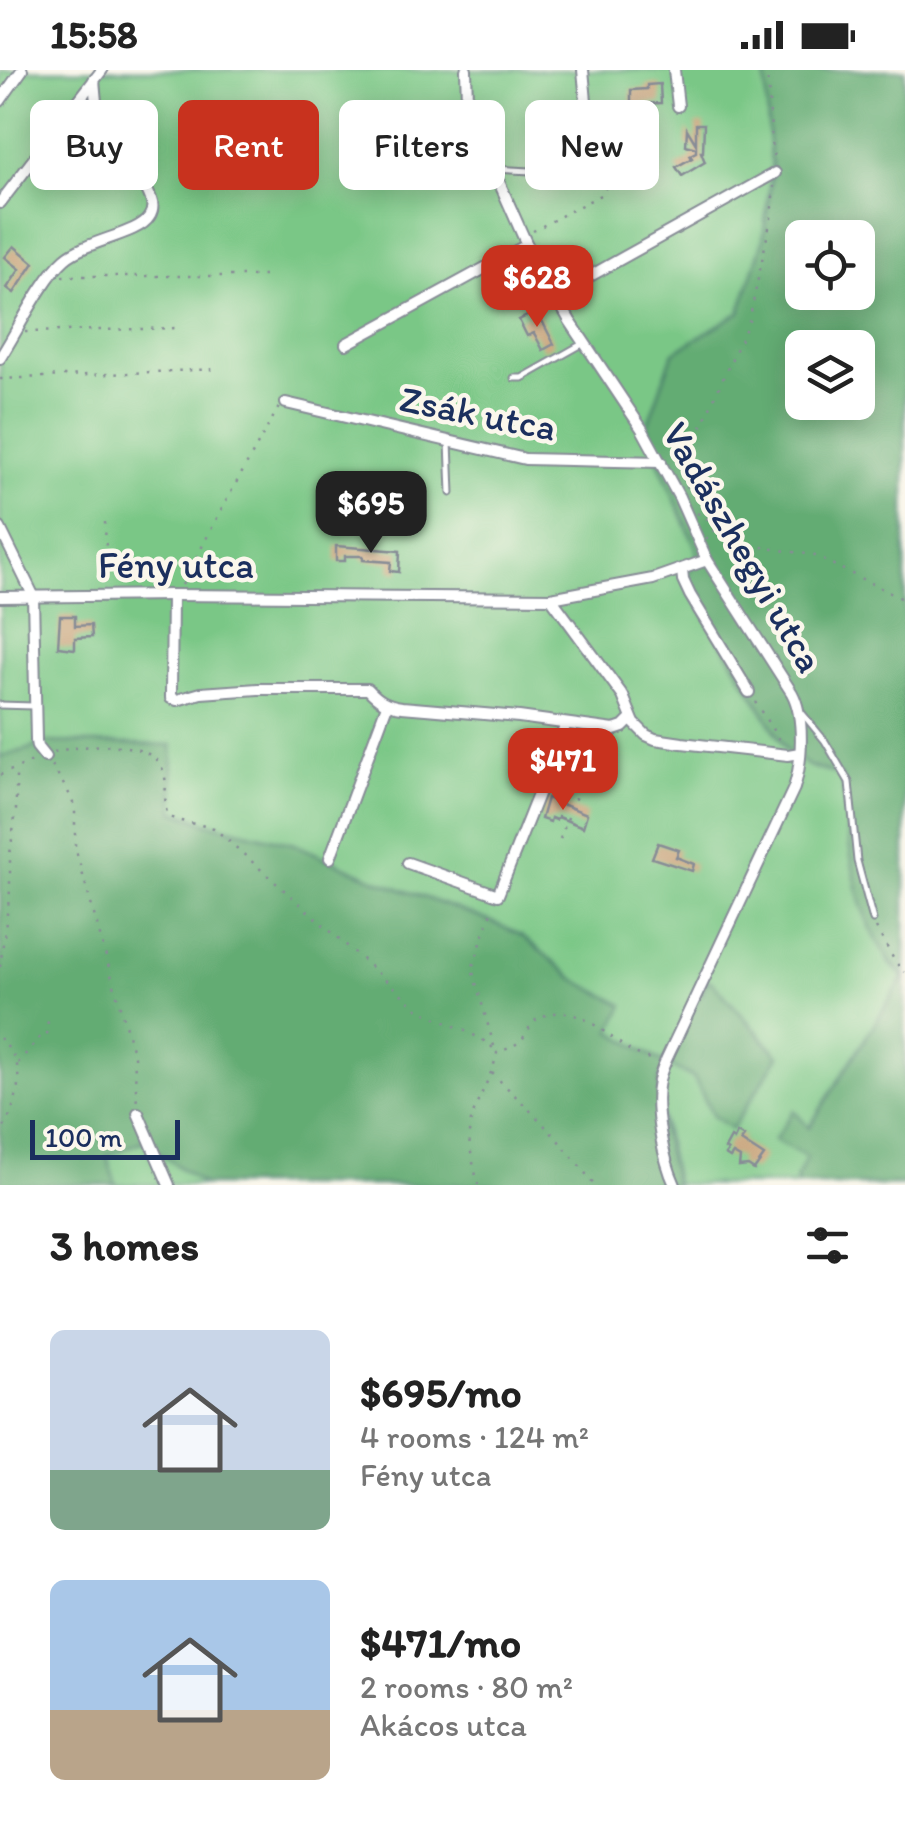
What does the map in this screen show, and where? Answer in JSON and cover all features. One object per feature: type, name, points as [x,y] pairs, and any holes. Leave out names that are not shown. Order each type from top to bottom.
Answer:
[{"type":"street","points":[[0,101],[22,70]]},
{"type":"street","points":[[0,203],[102,70]]},
{"type":"street","name":"Vadászhegyi utca","points":[[466,70],[466,100]]},
{"type":"street","points":[[583,70],[586,100]]},
{"type":"street","points":[[674,70],[678,106]]},
{"type":"street","points":[[0,358],[51,275],[66,258],[80,248],[142,225],[152,214],[150,195],[99,112],[94,80]]},
{"type":"street","points":[[556,295],[776,173]]},
{"type":"street","name":"Vadászhegyi utca","points":[[503,190],[525,241],[584,343],[662,462],[707,560],[800,712],[794,754],[798,778],[790,799],[659,1080],[659,1115],[667,1165],[675,1185]]},
{"type":"street","points":[[346,344],[525,241]]},
{"type":"street","name":"Zsák utca","points":[[283,404],[525,459],[662,462]]},
{"type":"street","points":[[0,528],[33,595],[37,746],[45,757]]},
{"type":"street","name":"Fény utca","points":[[0,597],[551,598],[654,579],[707,560]]},
{"type":"street","points":[[682,570],[682,580],[690,595],[750,692]]},
{"type":"street","points":[[175,595],[170,693],[176,700],[201,693],[258,689],[368,688],[387,705],[614,730],[631,719]]},
{"type":"street","points":[[551,598],[623,696],[631,719],[654,739],[794,754]]},
{"type":"street","points":[[330,858],[387,705]]},
{"type":"street","points":[[408,863],[498,895],[566,724]]},
{"type":"street","points":[[138,1114],[169,1185]]},
{"type":"lane","points":[[514,378],[522,378],[584,343]]},
{"type":"lane","points":[[449,442],[451,493]]},
{"type":"lane","points":[[0,704],[36,706]]},
{"type":"lane","points":[[800,712],[825,741],[849,782],[857,861],[873,920]]},
{"type":"path","points":[[679,497],[686,487],[698,434],[748,321],[770,218],[776,173],[767,70]]},
{"type":"path","points":[[525,241],[605,190]]},
{"type":"path","points":[[51,275],[268,276]]},
{"type":"path","points":[[18,330],[26,333],[177,328]]},
{"type":"path","points":[[0,379],[216,369]]},
{"type":"path","points":[[175,595],[283,404]]},
{"type":"path","points":[[685,510],[700,514],[755,546],[813,555],[905,600]]},
{"type":"path","points":[[105,522],[108,595]]},
{"type":"path","points":[[701,545],[720,526]]},
{"type":"path","points":[[750,692],[794,754]]},
{"type":"path","points":[[560,838],[601,728]]},
{"type":"path","points":[[0,775],[75,747],[132,748],[151,754],[165,774],[168,816],[214,828],[416,1006],[494,1048]]},
{"type":"path","points":[[45,757],[75,809],[75,847],[134,1056],[138,1114]]},
{"type":"path","points":[[0,967],[16,810],[16,768]]},
{"type":"path","points":[[478,1185],[470,1124],[497,1053],[472,969],[498,895]]},
{"type":"path","points":[[873,920],[905,972]]},
{"type":"path","points":[[497,1053],[519,1042],[529,1025],[539,1018],[576,1014],[637,1055],[665,1064]]},
{"type":"path","points":[[17,1064],[40,1036],[47,1034],[48,1018]]},
{"type":"path","points":[[0,1038],[17,1064],[14,1107],[0,1134]]},
{"type":"path","points":[[492,1072],[594,1185]]},
{"type":"green space","points":[[0,70],[765,70],[772,161],[763,241],[740,312],[673,353],[697,555],[809,766],[842,775],[851,856],[888,961],[904,978],[808,1129],[775,1139],[807,1157],[796,1180],[798,1185],[675,1184],[658,1095],[667,1065],[694,1078],[713,1116],[779,1056],[714,984],[708,981],[665,1064],[611,1031],[623,1005],[577,981],[521,935],[294,844],[174,811],[33,748],[0,757]]},
{"type":"green space","points":[[765,70],[905,70],[905,1185],[798,1185],[796,1180],[807,1157],[774,1140],[794,1110],[809,1128],[904,977],[873,933],[863,909],[851,856],[842,776],[809,766],[787,751],[685,582],[697,556],[696,548],[657,459],[647,426],[673,353],[740,312],[763,241],[772,161]]},
{"type":"green space","points":[[39,742],[172,745],[174,811],[294,844],[521,935],[577,981],[624,1005],[611,1031],[664,1063],[708,980],[779,1056],[732,1129],[713,1116],[694,1078],[668,1065],[659,1080],[659,1115],[675,1185],[204,1185],[143,1141],[107,1156],[116,1185],[0,1185],[0,757],[33,748]]},
{"type":"green space","points":[[143,1141],[204,1185],[116,1185],[106,1156]]},
{"type":"building","points":[[660,84],[661,103],[631,100],[631,90],[647,89],[647,85]]},
{"type":"building","points":[[696,124],[704,124],[701,152],[705,162],[682,176],[676,167],[696,152],[696,148],[686,145],[687,129],[696,144]]},
{"type":"building","points":[[14,246],[34,263],[14,293],[7,288],[20,269],[5,257]]},
{"type":"building","points":[[537,311],[554,344],[543,350],[534,333],[527,336],[519,320]]},
{"type":"building","points":[[336,546],[400,551],[399,572],[390,571],[391,562],[363,560],[363,556],[345,556],[345,561],[336,561]]},
{"type":"building","points":[[60,616],[75,616],[75,626],[91,625],[92,637],[75,638],[75,649],[58,647]]},
{"type":"building","points":[[547,798],[587,814],[583,827],[558,817],[550,822],[541,819]]},
{"type":"building","points":[[658,843],[679,850],[676,857],[694,864],[692,871],[652,858]]},
{"type":"building","points":[[737,1133],[744,1137],[741,1141],[764,1156],[754,1170],[739,1167],[740,1158],[733,1154],[730,1158],[725,1155]]}]
